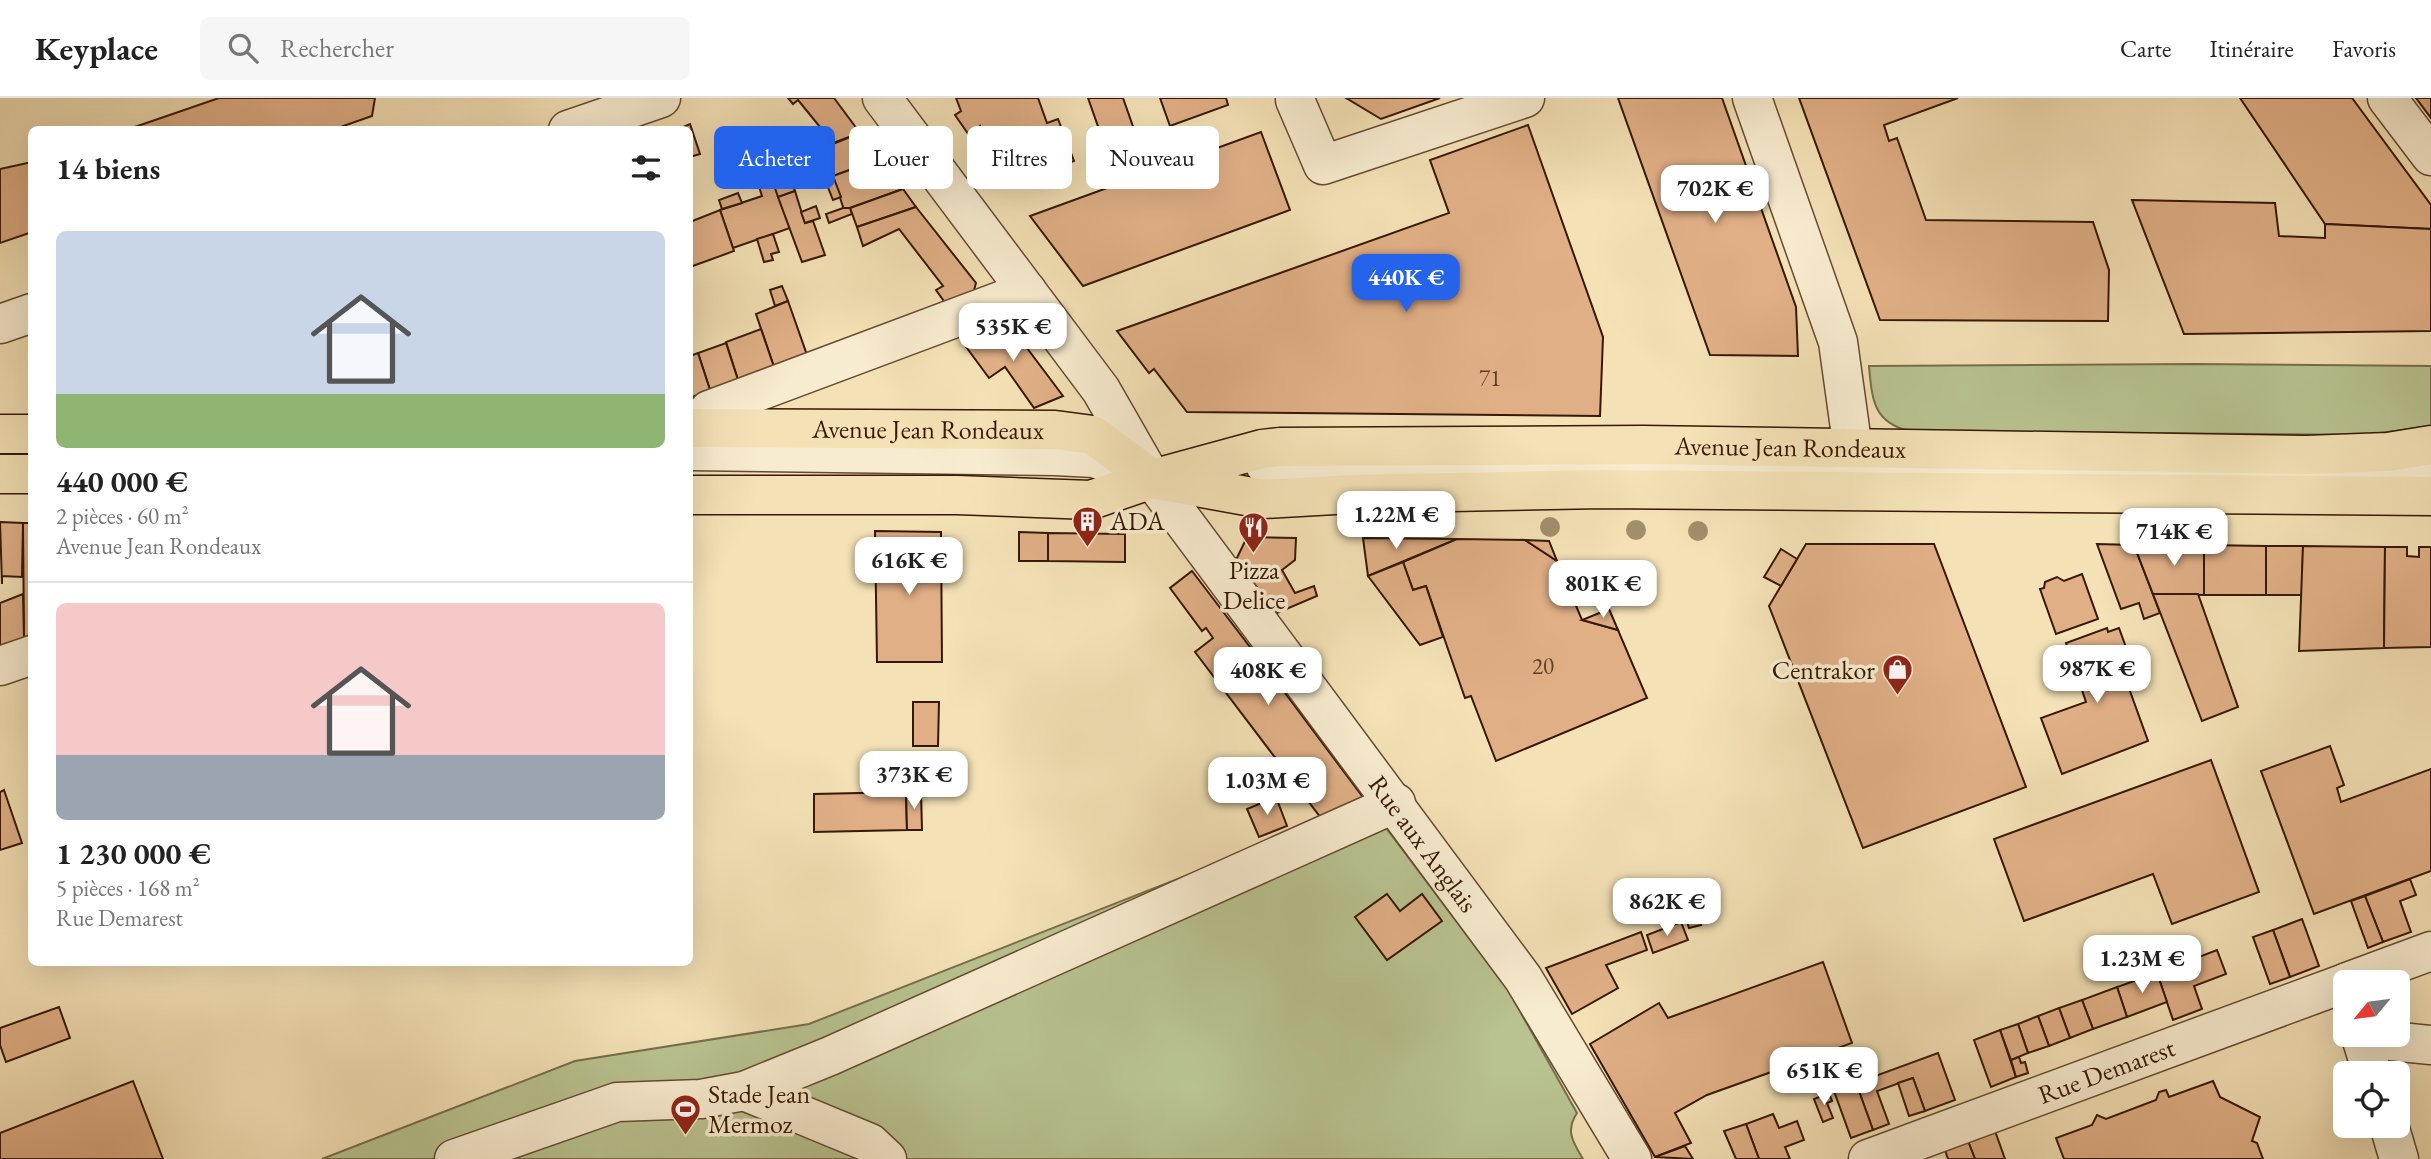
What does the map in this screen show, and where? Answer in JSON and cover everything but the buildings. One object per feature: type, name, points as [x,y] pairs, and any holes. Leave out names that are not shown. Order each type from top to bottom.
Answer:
[{"type":"main road","name":"Avenue Jean Rondeaux","points":[[696,436],[1055,430],[1093,436],[1152,479],[1263,499],[1352,494],[1602,489],[2431,496]]},
{"type":"main road","points":[[0,434],[28,434]]},
{"type":"main road","name":"Avenue Jean Rondeaux","points":[[693,495],[957,495],[1091,500],[1152,479],[1262,449],[1280,447],[1643,445],[2307,455],[2388,452],[2431,445]]},
{"type":"main road","points":[[0,474],[28,474]]},
{"type":"street","points":[[580,126],[661,98]]},
{"type":"street","name":"Rue aux Anglais","points":[[882,98],[1101,390],[1152,479],[1396,803],[1523,978],[1632,1159]]},
{"type":"street","points":[[1295,100],[1323,165],[1525,98]]},
{"type":"street","points":[[1752,98],[1838,342],[1853,450]]},
{"type":"street","points":[[2387,98],[2431,156]]},
{"type":"street","points":[[696,436],[709,410],[1027,291]]},
{"type":"street","points":[[0,324],[28,314]]},
{"type":"street","points":[[0,453],[28,453]]},
{"type":"street","name":"Avenue Jean Rondeaux","points":[[1152,479],[1263,465],[2431,476]]},
{"type":"street","points":[[0,666],[28,656]]},
{"type":"street","points":[[454,1159],[617,1102],[701,1098],[744,1091],[830,1056],[1396,803]]},
{"type":"street","name":"Rue Demarest","points":[[2381,970],[2431,951]]},
{"type":"street","name":"Rue Demarest","points":[[1868,1159],[2333,988]]},
{"type":"street","points":[[2365,1048],[2431,1045]]},
{"type":"street","points":[[744,1091],[870,1143],[887,1159]]},
{"type":"street","points":[[2393,1138],[2399,1159]]},
{"type":"green space","points":[[1869,366],[2431,366],[2431,426],[2366,435],[1909,431],[1888,422],[1881,415],[1873,399]]},
{"type":"green space","points":[[1368,804],[1508,990],[1577,1113],[1571,1131],[1583,1159],[322,1159],[575,1061],[809,1024]]},
{"type":"place","name":"ADA","points":[[1087,548]]},
{"type":"place","name":"Pizza Delice","points":[[1254,554]]},
{"type":"place","name":"Centrakor","points":[[1898,697]]},
{"type":"place","name":"Stade Jean Mermoz","points":[[685,1136]]}]
